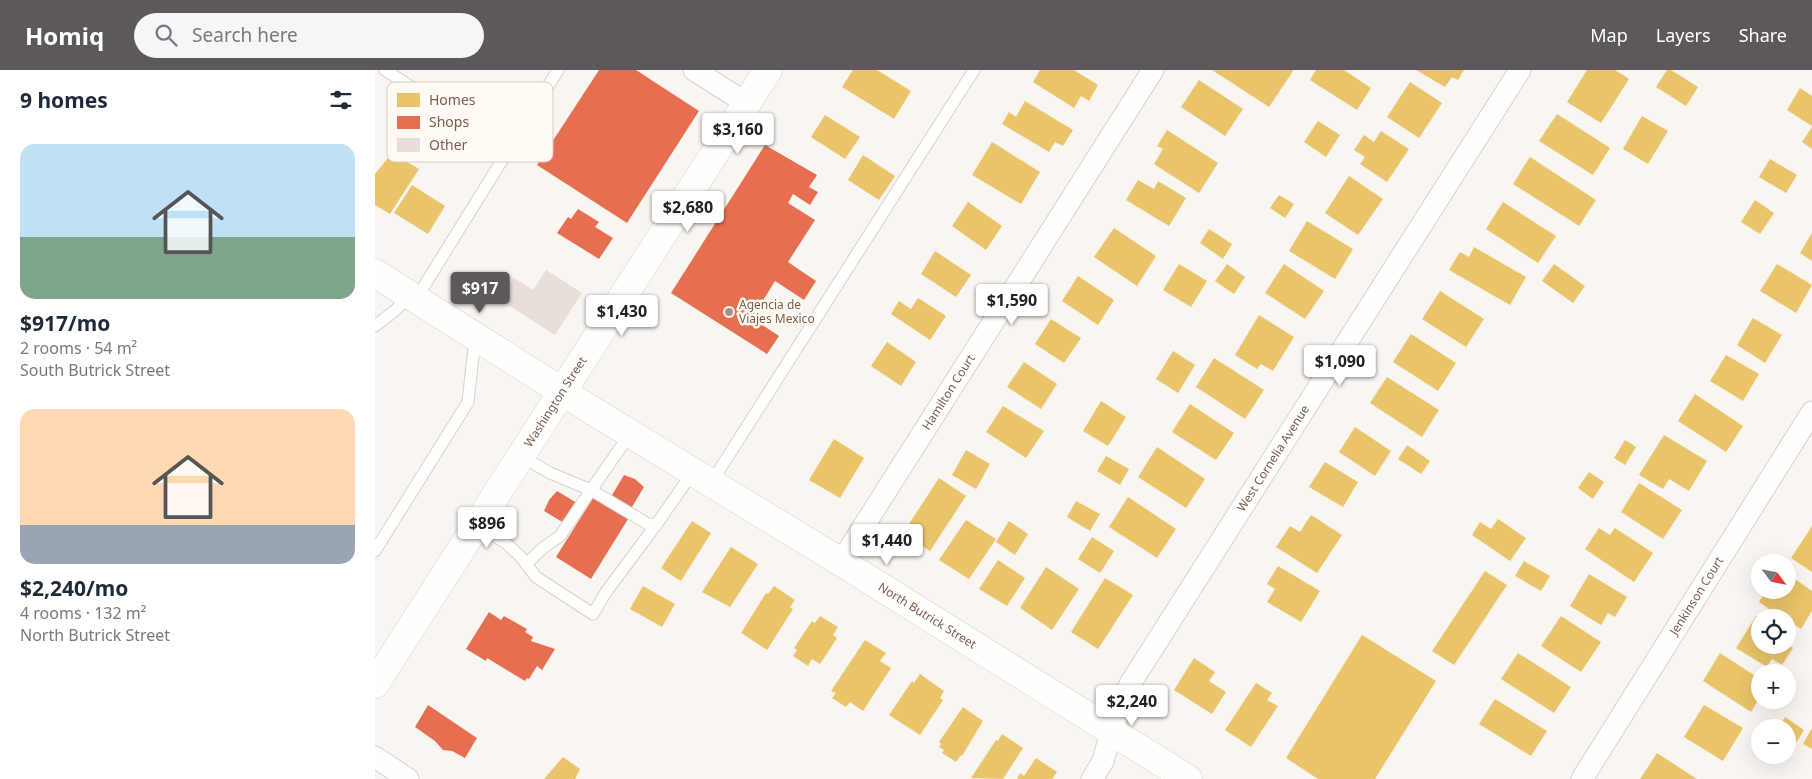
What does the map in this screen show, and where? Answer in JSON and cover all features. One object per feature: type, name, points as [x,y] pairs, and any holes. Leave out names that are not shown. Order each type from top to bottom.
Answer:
[{"type":"street","points":[[694,70],[746,103]]},
{"type":"street","name":"Washington Street","points":[[375,684],[768,70]]},
{"type":"street","name":"Hamilton Court","points":[[841,562],[1153,70]]},
{"type":"street","name":"West Cornelia Avenue","points":[[1092,779],[1103,761],[1111,732],[1130,684],[1520,70]]},
{"type":"street","name":"North Butrick Street","points":[[375,273],[562,392],[841,562],[1188,779]]},
{"type":"street","name":"Jenkinson Court","points":[[1582,779],[1812,412]]},
{"type":"street","points":[[375,757],[409,779]]},
{"type":"lane","points":[[385,70],[403,82]]},
{"type":"lane","points":[[550,82],[558,70]]},
{"type":"lane","points":[[477,524],[506,544],[536,577],[593,614],[606,592],[656,526],[702,478],[974,70]]},
{"type":"lane","points":[[375,326],[412,296],[500,162]]},
{"type":"lane","points":[[375,551],[469,402],[475,337]]},
{"type":"lane","points":[[526,564],[543,548],[560,536],[630,434]]},
{"type":"lane","points":[[521,456],[551,473],[591,490],[647,524],[656,526]]},
{"type":"building: Homes","points":[[853,70],[877,70],[911,91],[894,119],[842,87]]},
{"type":"building: Homes","points":[[1040,70],[1074,70],[1098,85],[1089,101],[1081,96],[1074,108],[1033,82]]},
{"type":"building: Homes","points":[[1212,70],[1292,70],[1293,71],[1269,107]]},
{"type":"building: Homes","points":[[1316,70],[1344,70],[1371,88],[1357,110],[1310,80]]},
{"type":"building: Homes","points":[[1416,70],[1464,70],[1458,80],[1452,77],[1445,87]]},
{"type":"building: Homes","points":[[1587,70],[1615,70],[1629,79],[1601,123],[1567,102]]},
{"type":"building: Homes","points":[[1667,70],[1671,70],[1698,87],[1686,106],[1656,87]]},
{"type":"building: Homes","points":[[1199,80],[1243,109],[1225,136],[1181,107]]},
{"type":"building: Homes","points":[[1410,82],[1442,103],[1419,138],[1387,117]]},
{"type":"building: Homes","points":[[1800,88],[1812,96],[1812,126],[1787,110]]},
{"type":"building: Homes","points":[[1025,101],[1073,130],[1063,146],[1055,142],[1049,152],[1002,124],[1009,112],[1016,117]]},
{"type":"building: Homes","points":[[1557,114],[1610,148],[1593,175],[1539,141]]},
{"type":"building: Homes","points":[[825,115],[860,137],[845,159],[811,137]]},
{"type":"building: Homes","points":[[1642,116],[1668,131],[1648,164],[1623,149]]},
{"type":"building: Homes","points":[[1318,121],[1340,135],[1326,157],[1304,142]]},
{"type":"building: Homes","points":[[1812,127],[1812,149],[1802,142]]},
{"type":"building: Homes","points":[[1167,130],[1218,163],[1199,193],[1154,164],[1163,149],[1157,146]]},
{"type":"building: Homes","points":[[1381,131],[1409,149],[1387,182],[1360,164],[1365,157],[1354,150],[1364,135],[1374,142]]},
{"type":"building: Homes","points":[[992,142],[1040,172],[1021,204],[972,175]]},
{"type":"building: Homes","points":[[863,155],[895,176],[879,200],[848,180]]},
{"type":"building: Homes","points":[[1530,157],[1596,200],[1579,226],[1513,184]]},
{"type":"building: Homes","points":[[387,159],[387,162],[407,162],[419,169],[390,214],[375,205],[375,174]]},
{"type":"building: Homes","points":[[1770,159],[1797,175],[1786,193],[1759,177]]},
{"type":"building: Homes","points":[[1349,176],[1383,199],[1358,235],[1325,213]]},
{"type":"building: Homes","points":[[1138,180],[1154,189],[1158,181],[1186,198],[1169,226],[1126,200]]},
{"type":"building: Homes","points":[[412,185],[445,206],[428,234],[394,213]]},
{"type":"building: Homes","points":[[1279,195],[1294,204],[1285,218],[1270,208]]},
{"type":"building: Homes","points":[[1755,200],[1774,213],[1760,234],[1741,222]]},
{"type":"building: Homes","points":[[968,202],[1002,226],[986,250],[952,226]]},
{"type":"building: Homes","points":[[1503,202],[1556,236],[1538,263],[1486,229]]},
{"type":"building: Homes","points":[[1307,221],[1353,249],[1335,279],[1289,251]]},
{"type":"building: Homes","points":[[1114,228],[1156,256],[1137,286],[1094,257]]},
{"type":"building: Homes","points":[[1209,229],[1232,244],[1223,259],[1200,243]]},
{"type":"building: Homes","points":[[1812,233],[1812,261],[1800,253]]},
{"type":"building: Homes","points":[[1474,247],[1526,277],[1510,305],[1449,270],[1460,252],[1469,257]]},
{"type":"building: Homes","points":[[935,251],[971,275],[956,297],[921,274]]},
{"type":"building: Homes","points":[[1179,264],[1207,281],[1191,307],[1163,290]]},
{"type":"building: Homes","points":[[1227,264],[1245,277],[1234,294],[1215,281]]},
{"type":"building: Homes","points":[[1284,264],[1324,291],[1305,319],[1265,293]]},
{"type":"building: Homes","points":[[1554,264],[1585,286],[1573,303],[1542,281]]},
{"type":"building: Homes","points":[[1777,264],[1812,285],[1796,313],[1760,291]]},
{"type":"building: Homes","points":[[1078,276],[1114,300],[1098,325],[1062,301]]},
{"type":"building: Homes","points":[[1440,291],[1484,319],[1466,347],[1422,319]]},
{"type":"building: Homes","points":[[918,298],[946,316],[930,340],[891,314],[899,301],[911,309]]},
{"type":"building: Homes","points":[[1259,315],[1294,337],[1273,371],[1261,364],[1257,369],[1235,355]]},
{"type":"building: Homes","points":[[1753,318],[1782,335],[1765,363],[1737,345]]},
{"type":"building: Homes","points":[[1051,319],[1081,338],[1064,363],[1035,344]]},
{"type":"building: Homes","points":[[1411,334],[1456,363],[1438,391],[1393,362]]},
{"type":"building: Homes","points":[[887,342],[916,362],[901,386],[871,366]]},
{"type":"building: Homes","points":[[1173,351],[1195,365],[1178,393],[1156,379]]},
{"type":"building: Homes","points":[[1726,355],[1759,374],[1743,401],[1710,381]]},
{"type":"building: Homes","points":[[1214,358],[1264,390],[1245,419],[1196,387]]},
{"type":"building: Homes","points":[[1024,362],[1057,384],[1041,409],[1007,387]]},
{"type":"building: Homes","points":[[1387,377],[1439,410],[1422,437],[1370,403]]},
{"type":"building: Homes","points":[[1695,394],[1743,426],[1726,452],[1678,421]]},
{"type":"building: Homes","points":[[1101,401],[1126,417],[1108,446],[1083,431]]},
{"type":"building: Homes","points":[[1190,404],[1234,433],[1216,460],[1172,432]]},
{"type":"building: Homes","points":[[1003,406],[1044,431],[1026,458],[986,432]]},
{"type":"building: Homes","points":[[1355,427],[1391,451],[1375,476],[1339,452]]},
{"type":"building: Homes","points":[[1664,435],[1707,461],[1689,491],[1669,479],[1663,489],[1639,475]]},
{"type":"building: Homes","points":[[834,439],[864,458],[840,498],[809,480]]},
{"type":"building: Homes","points":[[1625,440],[1636,447],[1625,465],[1614,458]]},
{"type":"building: Homes","points":[[1407,445],[1430,461],[1421,474],[1398,459]]},
{"type":"building: Homes","points":[[1157,447],[1205,479],[1186,508],[1138,477]]},
{"type":"building: Homes","points":[[966,450],[990,464],[976,489],[952,475]]},
{"type":"building: Homes","points":[[1106,456],[1129,469],[1120,485],[1097,471]]},
{"type":"building: Homes","points":[[1325,462],[1358,482],[1343,507],[1309,487]]},
{"type":"building: Homes","points":[[1589,472],[1604,482],[1593,499],[1578,488]]},
{"type":"building: Homes","points":[[939,478],[966,496],[930,551],[903,533]]},
{"type":"building: Homes","points":[[1639,483],[1682,510],[1663,539],[1621,512]]},
{"type":"building: Homes","points":[[1128,497],[1176,529],[1157,558],[1109,527]]},
{"type":"building: Homes","points":[[1076,501],[1100,514],[1090,531],[1067,517]]},
{"type":"building: Homes","points":[[1311,515],[1342,535],[1317,573],[1276,547],[1290,526],[1300,532]]},
{"type":"building: Homes","points":[[1498,519],[1526,538],[1510,561],[1472,535],[1480,522],[1491,529]]},
{"type":"building: Homes","points":[[966,520],[996,539],[969,579],[939,560]]},
{"type":"building: Homes","points":[[692,521],[711,533],[681,581],[661,568]]},
{"type":"building: Homes","points":[[1009,521],[1028,534],[1015,555],[996,542]]},
{"type":"building: Homes","points":[[1812,526],[1812,572],[1796,561],[1796,554],[1794,554]]},
{"type":"building: Homes","points":[[1599,528],[1610,535],[1615,528],[1653,553],[1634,582],[1585,549]]},
{"type":"building: Homes","points":[[1092,537],[1114,551],[1100,573],[1078,559]]},
{"type":"building: Homes","points":[[731,547],[758,564],[730,607],[702,592]]},
{"type":"building: Homes","points":[[998,560],[1025,578],[1007,606],[979,589]]},
{"type":"building: Homes","points":[[1524,561],[1550,576],[1541,591],[1515,576]]},
{"type":"building: Homes","points":[[1278,566],[1320,591],[1301,622],[1267,602],[1275,589],[1267,584]]},
{"type":"building: Homes","points":[[1046,567],[1079,589],[1052,630],[1020,608]]},
{"type":"building: Homes","points":[[1485,571],[1507,585],[1454,665],[1432,651]]},
{"type":"building: Homes","points":[[1589,574],[1627,597],[1615,617],[1608,613],[1601,625],[1570,606]]},
{"type":"building: Homes","points":[[1105,578],[1133,595],[1098,649],[1071,632]]},
{"type":"building: Homes","points":[[1796,580],[1812,591],[1812,611],[1801,629],[1796,626],[1796,609],[1770,609],[1759,602],[1761,599],[1796,599]]},
{"type":"building: Homes","points":[[643,586],[675,604],[662,627],[630,609]]},
{"type":"building: Homes","points":[[774,586],[795,600],[790,607],[793,609],[767,650],[741,633],[766,593],[768,594]]},
{"type":"building: Homes","points":[[820,616],[838,627],[833,635],[837,638],[820,664],[812,659],[808,666],[793,656],[797,650],[794,648],[812,621],[815,623]]},
{"type":"building: Homes","points":[[1561,616],[1601,642],[1581,672],[1541,646]]},
{"type":"building: Homes","points":[[1751,624],[1751,654],[1789,654],[1783,664],[1772,659],[1769,664],[1762,664],[1736,648]]},
{"type":"building: Homes","points":[[1362,635],[1436,681],[1375,779],[1318,779],[1286,758]]},
{"type":"building: Homes","points":[[865,640],[886,653],[880,661],[891,668],[863,711],[850,702],[846,707],[832,698],[836,693],[831,691]]},
{"type":"building: Homes","points":[[1518,653],[1571,687],[1554,713],[1501,679]]},
{"type":"building: Homes","points":[[1720,653],[1751,673],[1751,709],[1753,709],[1751,712],[1703,681]]},
{"type":"building: Homes","points":[[1194,658],[1215,672],[1209,681],[1226,692],[1212,714],[1174,690]]},
{"type":"building: Homes","points":[[920,674],[944,691],[940,698],[943,700],[920,735],[889,715],[912,681],[914,683]]},
{"type":"building: Homes","points":[[1256,683],[1272,693],[1267,700],[1278,706],[1251,747],[1225,730]]},
{"type":"building: Homes","points":[[1495,699],[1547,731],[1531,756],[1479,724]]},
{"type":"building: Homes","points":[[1704,705],[1743,728],[1723,761],[1684,737]]},
{"type":"building: Homes","points":[[963,707],[983,721],[962,756],[956,762],[942,753],[944,750],[939,747],[941,744],[939,742]]},
{"type":"building: Homes","points":[[1796,725],[1804,730],[1796,743]]},
{"type":"building: Homes","points":[[1812,728],[1812,749],[1803,744]]},
{"type":"building: Homes","points":[[1002,734],[1023,748],[1003,779],[971,778],[996,740],[998,741]]},
{"type":"building: Homes","points":[[1657,753],[1697,779],[1640,779]]},
{"type":"building: Homes","points":[[563,757],[580,769],[575,779],[544,779]]},
{"type":"building: Homes","points":[[1036,758],[1057,772],[1052,779],[1017,779],[1020,773],[1024,776]]},
{"type":"building: Shops","points":[[599,70],[636,70],[699,111],[627,223],[537,165],[539,162],[553,162],[553,140]]},
{"type":"building: Shops","points":[[765,145],[817,175],[809,187],[818,192],[810,205],[793,194],[788,203],[815,220],[788,262],[816,281],[804,300],[775,281],[752,318],[779,336],[767,354],[671,293]]},
{"type":"building: Shops","points":[[578,209],[599,222],[595,227],[613,238],[599,259],[557,233],[568,217],[571,219]]},
{"type":"building: Shops","points":[[624,475],[635,479],[644,487],[632,507],[621,503],[612,495]]},
{"type":"building: Shops","points":[[557,491],[577,503],[564,523],[544,511],[549,500]]},
{"type":"building: Shops","points":[[593,498],[628,519],[591,579],[556,557]]},
{"type":"building: Shops","points":[[489,612],[501,620],[504,616],[527,629],[525,632],[533,637],[531,641],[555,649],[542,670],[537,666],[529,679],[527,678],[525,681],[487,658],[486,661],[466,649]]},
{"type":"building: Shops","points":[[428,705],[477,738],[465,758],[452,751],[443,750],[435,741],[415,727]]},
{"type":"building: Other","points":[[546,270],[582,293],[555,335],[499,299],[514,278],[533,290]]},
{"type":"place","name":"Agencia de Viajes Mexico","points":[[729,312]]}]
